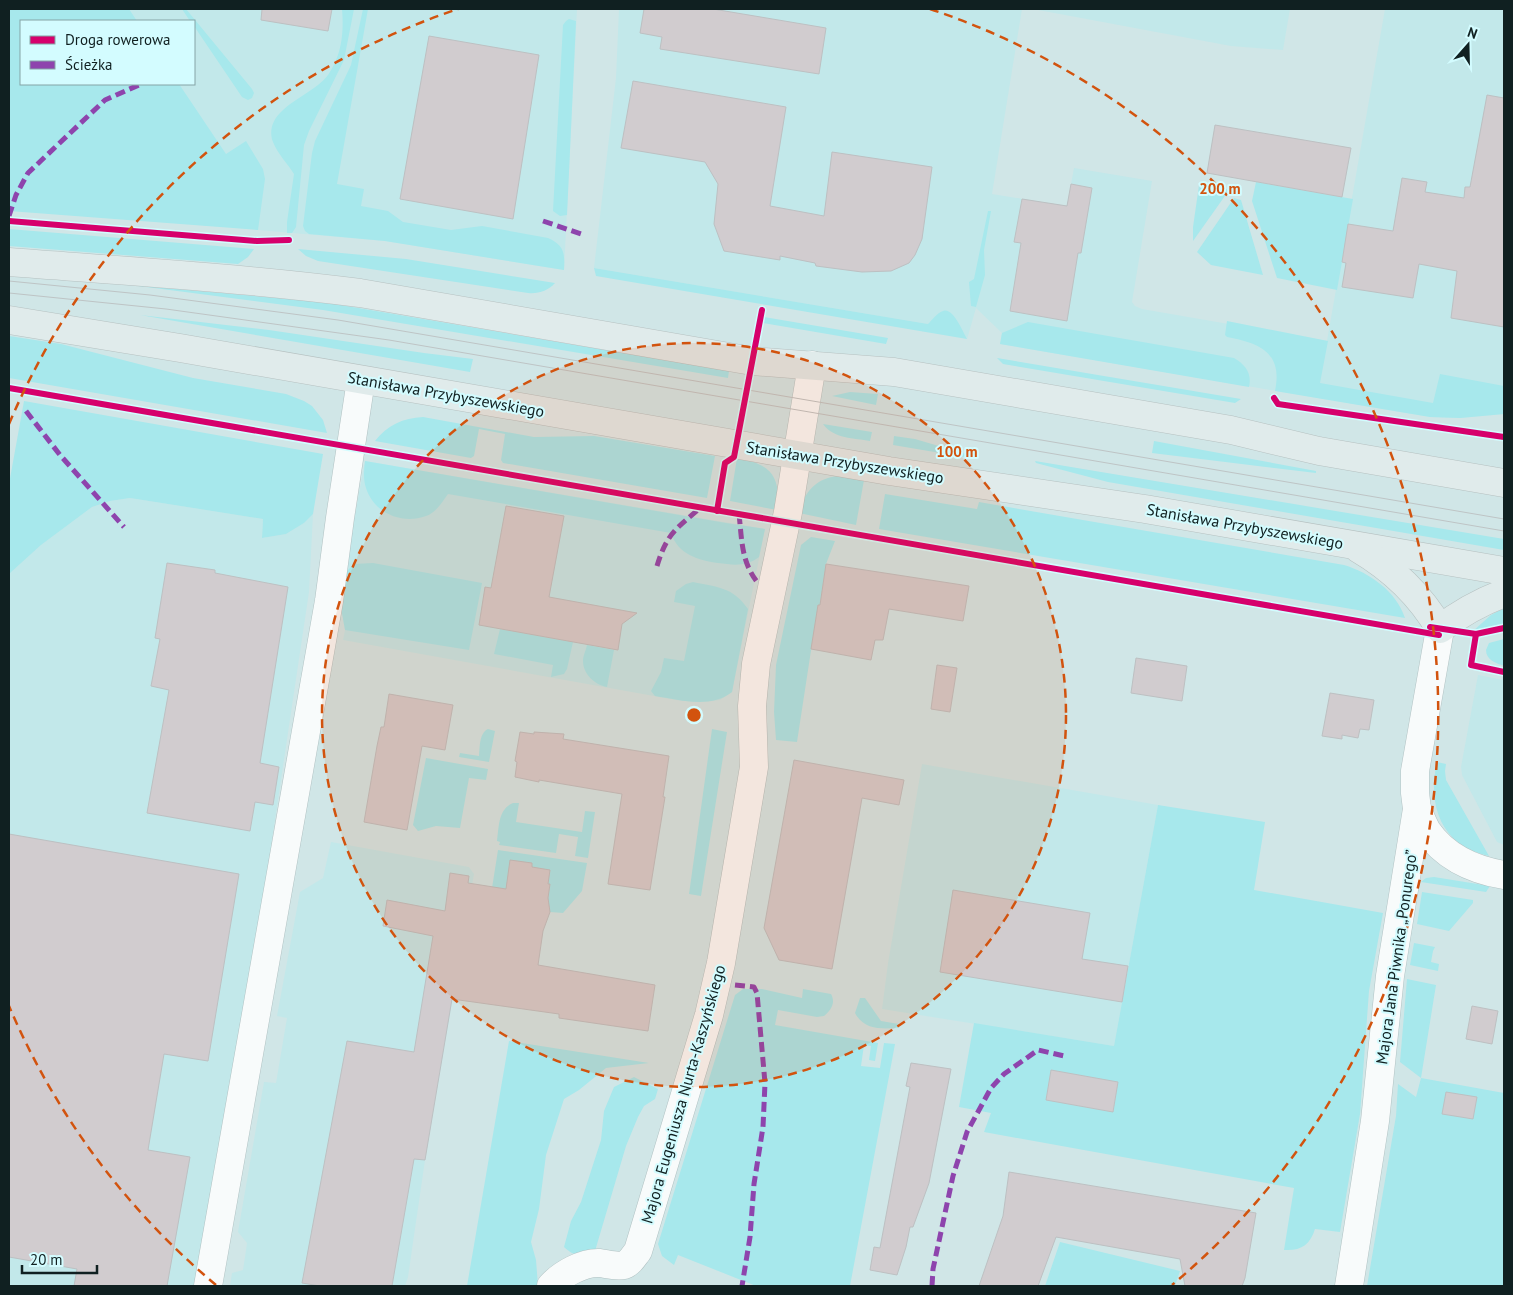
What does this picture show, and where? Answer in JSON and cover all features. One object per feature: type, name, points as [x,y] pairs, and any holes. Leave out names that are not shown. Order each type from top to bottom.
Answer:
[{"type":"main road","points":[[9,262],[259,282],[334,290],[752,361],[894,372],[1232,430],[1319,451],[1504,483]]},
{"type":"main road","name":"Stanisława Przybyszewskiego","points":[[9,320],[889,471],[1146,508],[1504,571]]},
{"type":"main road","points":[[1349,543],[1379,561],[1411,589],[1440,628],[1466,610],[1504,593]]},
{"type":"street","name":"Majora Eugeniusza Nurta-Kaszyńskiego","points":[[551,1286],[582,1266],[598,1263],[624,1265],[632,1260],[638,1251],[709,1015],[721,963],[754,767],[752,706],[756,664],[788,512],[812,366]]},
{"type":"street","points":[[208,1286],[329,602],[361,380]]},
{"type":"street","name":"Majora Jana Piwnika „Ponurego”","points":[[1349,1286],[1375,1120],[1390,976],[1417,809],[1415,771],[1440,628]]},
{"type":"street","points":[[1417,809],[1427,830],[1445,851],[1467,865],[1504,875]]},
{"type":"shaded area","points":[[9,9],[129,9],[136,20],[20,20],[20,85],[180,85],[226,154],[246,141],[263,169],[265,179],[258,230],[9,211]]},
{"type":"shaded area","points":[[128,9],[577,9],[564,270],[385,241],[224,226],[178,85],[195,85],[195,20],[135,20]]},
{"type":"shaded area","points":[[182,9],[186,9],[252,89],[254,93],[252,98],[248,100],[242,97],[195,27],[195,20],[189,20]]},
{"type":"shaded area","points":[[342,9],[354,9],[344,60],[304,145],[296,227],[292,233],[287,233],[294,174],[273,142],[272,130],[275,120],[281,112],[321,83],[333,67],[341,43]]},
{"type":"shaded area","points":[[363,9],[368,9],[337,184],[364,189],[361,206],[388,211],[403,222],[451,230],[482,226],[548,238],[562,250],[564,270],[385,241],[309,234],[305,231],[303,226],[315,141],[351,65]]},
{"type":"shaded area","points":[[619,9],[1022,9],[992,194],[1067,206],[1074,168],[1152,181],[1132,302],[1135,306],[1142,309],[1327,341],[1385,9],[1504,9],[1504,414],[1460,418],[1430,417],[1000,344],[1002,333],[976,308],[967,339],[928,324],[594,268],[616,78]]},
{"type":"shaded area","points":[[1033,9],[1290,9],[1283,50],[1231,46]]},
{"type":"shaded area","points":[[569,19],[576,21],[567,215],[560,216],[553,211],[563,25]]},
{"type":"shaded area","points":[[1256,182],[1353,199],[1337,290],[1277,278],[1252,201]]},
{"type":"shaded area","points":[[1199,185],[1224,188],[1227,189],[1227,193],[1193,241],[1193,227]]},
{"type":"shaded area","points":[[1234,198],[1241,200],[1263,275],[1211,265],[1197,252]]},
{"type":"shaded area","points":[[988,211],[991,211],[984,250],[985,275],[976,307],[971,306],[969,282],[974,279]]},
{"type":"shaded area","points":[[9,229],[254,249],[248,257],[238,264],[9,246]]},
{"type":"shaded area","points":[[298,249],[406,259],[555,283],[543,291],[528,293],[318,261],[306,256]]},
{"type":"shaded area","points":[[594,268],[928,324],[939,313],[947,311],[954,316],[967,339],[596,276]]},
{"type":"shaded area","points":[[131,285],[323,302],[729,371],[728,378],[323,310]]},
{"type":"shaded area","points":[[140,315],[269,330],[473,359],[470,372]]},
{"type":"shaded area","points":[[764,317],[888,338],[886,344],[763,323]]},
{"type":"shaded area","points":[[1227,321],[1328,341],[1320,383],[1433,403],[1440,374],[1504,386],[1504,414],[1460,418],[1430,417],[1275,391],[1276,367],[1272,359],[1259,347],[1239,339],[1227,337],[1225,335]]},
{"type":"shaded area","points":[[1028,322],[1234,358],[1247,370],[1250,378],[1249,387],[1000,344],[1002,333]]},
{"type":"shaded area","points":[[9,336],[61,344],[193,378],[286,394],[312,406],[323,420],[327,433],[9,378]]},
{"type":"shaded area","points":[[997,358],[1241,399],[1235,403],[1003,364]]},
{"type":"shaded area","points":[[850,392],[878,394],[876,405],[832,396]]},
{"type":"shaded area","points":[[24,401],[323,454],[313,514],[304,523],[286,534],[262,538],[263,519],[130,498],[110,501],[92,507],[41,545],[9,574],[9,484]]},
{"type":"shaded area","points":[[423,417],[534,437],[594,436],[715,456],[707,498],[503,463],[501,460],[505,434],[479,429],[474,456],[471,458],[375,441],[396,423]]},
{"type":"shaded area","points":[[823,424],[872,432],[870,441],[838,435]]},
{"type":"shaded area","points":[[894,436],[915,439],[966,454],[967,456],[893,445]]},
{"type":"shaded area","points":[[1154,441],[1316,471],[1316,473],[1152,453]]},
{"type":"shaded area","points":[[737,458],[758,464],[766,468],[771,474],[777,488],[777,510],[730,501]]},
{"type":"shaded area","points":[[365,461],[765,529],[732,692],[720,700],[713,701],[693,702],[676,700],[343,640],[345,630],[342,613],[338,607]]},
{"type":"shaded area","points":[[365,461],[765,529],[759,557],[744,564],[734,565],[710,562],[689,555],[678,546],[671,533],[448,494],[439,507],[430,515],[408,519],[399,518],[382,510],[370,497],[364,481]]},
{"type":"shaded area","points":[[1035,461],[1504,539],[1504,550],[1108,482],[1036,463]]},
{"type":"shaded area","points":[[838,476],[864,480],[856,525],[799,513],[804,499],[812,487],[830,477]]},
{"type":"shaded area","points":[[885,494],[977,509],[979,502],[1344,565],[1354,568],[1381,584],[1395,599],[1405,618],[879,529]]},
{"type":"shaded area","points":[[130,498],[263,519],[262,538],[286,534],[304,523],[313,514],[309,592],[269,860],[198,1286],[9,1286],[9,574],[41,545],[92,507],[110,501]]},
{"type":"shaded area","points":[[811,537],[835,541],[826,564],[820,605],[818,605],[797,742],[776,740],[774,712],[776,665],[801,545]]},
{"type":"shaded area","points":[[373,563],[482,583],[469,650],[345,630],[342,613],[338,607],[344,574],[354,564]]},
{"type":"shaded area","points":[[693,582],[724,589],[736,596],[748,609],[732,692],[724,697],[705,702],[655,696],[651,691],[661,672],[664,658],[684,661],[695,606],[674,602],[676,591],[686,584]]},
{"type":"shaded area","points":[[1504,608],[1504,624],[1473,631],[1491,615]]},
{"type":"shaded area","points":[[500,629],[573,642],[567,669],[564,674],[551,677],[553,665],[494,654]]},
{"type":"shaded area","points":[[1504,639],[1504,666],[1490,659],[1486,650],[1489,643]]},
{"type":"shaded area","points":[[587,645],[614,650],[607,687],[590,678],[585,670],[583,659]]},
{"type":"shaded area","points":[[1478,675],[1504,680],[1504,845],[1497,842],[1462,775],[1461,767]]},
{"type":"shaded area","points":[[488,729],[495,731],[489,762],[459,757],[460,753],[479,756],[481,737]]},
{"type":"shaded area","points":[[712,729],[727,732],[701,896],[689,894]]},
{"type":"shaded area","points":[[426,758],[488,769],[486,780],[469,778],[460,828],[436,826],[418,831],[413,825]]},
{"type":"shaded area","points":[[1437,762],[1446,764],[1446,780],[1489,856],[1473,851],[1459,843],[1441,821],[1436,808],[1434,793]]},
{"type":"shaded area","points":[[922,764],[1158,805],[1114,1046],[882,1009]]},
{"type":"shaded area","points":[[513,803],[519,803],[516,822],[582,832],[585,811],[595,812],[588,858],[575,856],[578,837],[559,834],[556,853],[499,845],[500,842],[497,841],[500,819],[504,810]]},
{"type":"shaded area","points":[[1158,805],[1265,822],[1254,890],[1383,913],[1369,991],[1360,1114],[1340,1232],[1315,1229],[1313,1235],[1304,1246],[1284,1250],[1294,1188],[984,1132],[991,1113],[959,1107],[974,1023],[1114,1046]],"holes":[[[1051,1070],[1118,1082],[1113,1112],[1046,1100]]]},
{"type":"shaded area","points":[[331,842],[469,867],[474,874],[425,1160],[408,1277],[405,1286],[230,1286],[232,1273],[243,1270],[247,1243],[238,1232],[264,1082],[276,1083],[287,1018],[277,1016],[300,892],[323,878]]},
{"type":"shaded area","points":[[498,850],[587,863],[582,891],[563,913],[550,912],[549,906],[545,905],[548,900],[550,870],[532,867],[532,863],[506,889],[492,888]]},
{"type":"shaded area","points":[[1434,877],[1490,886],[1486,892],[1421,882],[1426,878]]},
{"type":"shaded area","points":[[1422,892],[1473,900],[1473,903],[1449,931],[1417,924]]},
{"type":"shaded area","points":[[1414,943],[1435,947],[1431,962],[1439,964],[1438,971],[1410,965]]},
{"type":"shaded area","points":[[1407,979],[1436,985],[1421,1078],[1400,1062]]},
{"type":"shaded area","points":[[743,989],[762,989],[802,998],[803,989],[831,994],[832,1006],[824,1016],[817,1017],[778,1010],[775,1025],[878,1043],[875,1061],[869,1060],[871,1046],[864,1045],[861,1066],[880,1068],[884,1043],[895,1044],[850,1286],[756,1286],[678,1255],[674,1265],[662,1256],[658,1244],[735,995]]},
{"type":"shaded area","points":[[860,998],[865,998],[881,1021],[899,1024],[898,1028],[879,1028],[863,1023],[855,1013]]},
{"type":"shaded area","points":[[509,1041],[649,1063],[606,1068],[579,1090],[564,1099],[546,1155],[539,1209],[531,1242],[536,1260],[538,1286],[467,1286]]},
{"type":"shaded area","points":[[634,1077],[658,1089],[655,1099],[644,1106],[626,1146],[595,1251],[582,1254],[572,1253],[564,1247],[571,1221],[581,1202],[601,1140],[604,1111],[614,1087]]},
{"type":"shaded area","points":[[1421,1078],[1504,1093],[1504,1286],[1367,1286],[1396,1116],[1398,1084],[1416,1097]]},
{"type":"shaded area","points":[[1060,1242],[1180,1271],[1175,1286],[1045,1286]]},
{"type":"building","points":[[262,9],[332,9],[328,31],[261,20]]},
{"type":"building","points":[[644,9],[713,9],[826,28],[819,74],[660,49],[662,37],[640,33]]},
{"type":"building","points":[[429,36],[539,55],[513,219],[400,199]]},
{"type":"building","points":[[633,81],[786,107],[770,206],[824,216],[832,152],[932,167],[922,239],[915,255],[909,263],[891,271],[862,272],[816,266],[815,263],[780,256],[780,260],[724,251],[714,224],[718,184],[705,162],[621,148]]},
{"type":"building","points":[[1487,95],[1504,98],[1504,327],[1451,318],[1457,271],[1419,264],[1413,298],[1342,287],[1346,263],[1342,262],[1348,224],[1393,231],[1402,178],[1427,182],[1425,192],[1464,198],[1465,187],[1470,187]]},
{"type":"building","points":[[1215,125],[1351,148],[1342,197],[1207,173]]},
{"type":"building","points":[[1071,184],[1092,188],[1081,253],[1078,253],[1067,321],[1010,311],[1021,243],[1014,242],[1022,199],[1067,206]]},
{"type":"building","points":[[506,506],[564,516],[549,597],[637,613],[622,624],[618,650],[479,625],[485,587],[491,588]]},
{"type":"building","points":[[167,563],[215,570],[215,573],[288,587],[260,763],[279,767],[273,805],[255,802],[250,831],[147,813],[169,690],[151,686],[160,639],[155,638]]},
{"type":"building","points":[[826,564],[969,586],[963,621],[889,609],[883,640],[875,640],[871,660],[811,649]]},
{"type":"building","points":[[1136,658],[1187,666],[1182,701],[1131,693]]},
{"type":"building","points":[[937,665],[957,668],[950,712],[931,709]]},
{"type":"building","points":[[1330,693],[1374,700],[1369,730],[1360,729],[1358,738],[1342,735],[1342,739],[1322,736]]},
{"type":"building","points":[[389,694],[453,705],[445,750],[422,746],[407,830],[364,822],[377,746],[381,727],[384,727]]},
{"type":"building","points":[[520,732],[564,734],[563,739],[669,756],[663,797],[665,797],[650,890],[608,884],[622,794],[515,777],[517,762],[515,761]]},
{"type":"building","points":[[794,760],[904,780],[899,805],[862,798],[832,969],[779,960],[764,928]]},
{"type":"building","points":[[9,834],[239,874],[208,1061],[164,1054],[148,1150],[190,1157],[167,1286],[74,1286],[77,1269],[9,1257]]},
{"type":"building","points":[[510,860],[532,863],[532,867],[550,870],[548,898],[550,912],[543,931],[538,965],[655,985],[648,1031],[559,1018],[559,1014],[452,999],[425,1160],[414,1159],[392,1286],[320,1286],[302,1283],[347,1041],[414,1052],[433,936],[383,926],[387,900],[445,911],[450,873],[469,876],[468,883],[506,889]]},
{"type":"building","points":[[953,890],[1090,913],[1082,959],[1128,966],[1122,1002],[940,972]]},
{"type":"building","points":[[1472,1006],[1498,1011],[1492,1044],[1466,1039]]},
{"type":"building","points":[[911,1063],[951,1069],[929,1183],[913,1227],[910,1227],[897,1275],[870,1270],[874,1247],[880,1248],[910,1087],[906,1086]]},
{"type":"building","points":[[1051,1070],[1118,1082],[1113,1112],[1046,1100]]},
{"type":"building","points":[[1446,1092],[1477,1097],[1473,1119],[1442,1114]]},
{"type":"building","points":[[1009,1172],[1256,1213],[1242,1286],[1185,1286],[1180,1259],[1056,1237],[1038,1286],[979,1286],[1003,1216]]},
{"type":"tram line","points":[[9,281],[150,295],[338,320],[1504,519]]},
{"type":"tram line","points":[[9,293],[166,309],[389,340],[1504,531]]},
{"type":"marked path","points":[[9,216],[16,195],[28,173],[105,100],[139,85]]},
{"type":"marked path","points":[[543,221],[581,234]]},
{"type":"marked path","points":[[26,411],[60,455],[124,527]]},
{"type":"marked path","points":[[657,566],[673,532],[700,508]]},
{"type":"marked path","points":[[739,514],[745,559],[758,583]]},
{"type":"marked path","points":[[735,985],[754,987],[757,993],[765,1083],[763,1127],[754,1184],[750,1237],[742,1286]]},
{"type":"marked path","points":[[932,1286],[933,1269],[953,1176],[967,1132],[991,1088],[1004,1074],[1038,1050],[1064,1056]]},
{"type":"cycle path","points":[[9,221],[257,241],[289,240]]},
{"type":"cycle path","points":[[717,511],[725,463],[734,457],[762,310]]},
{"type":"cycle path","points":[[9,388],[1439,635]]},
{"type":"cycle path","points":[[1274,398],[1278,404],[1504,437]]},
{"type":"cycle path","points":[[1430,627],[1476,634],[1504,628]]},
{"type":"cycle path","points":[[1476,634],[1471,665],[1504,672]]}]
